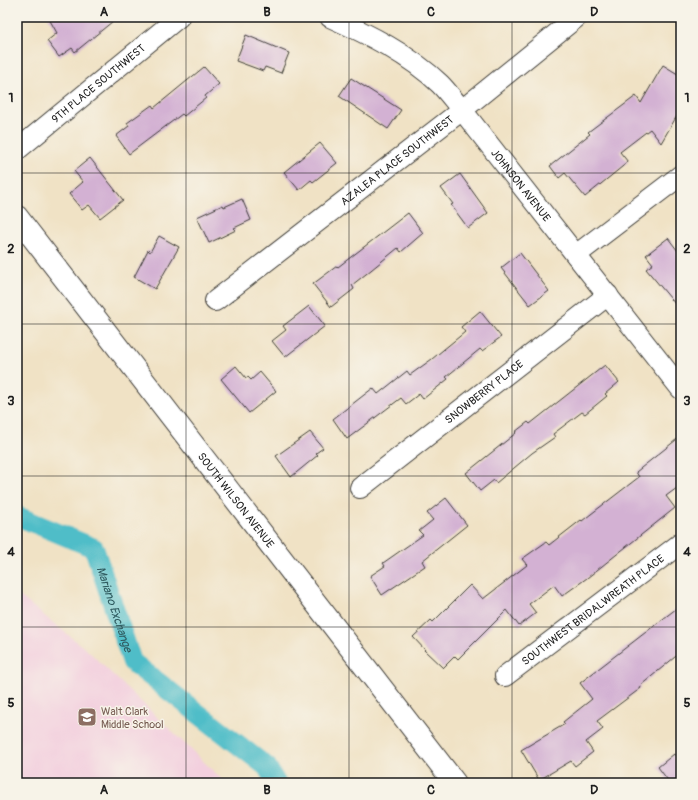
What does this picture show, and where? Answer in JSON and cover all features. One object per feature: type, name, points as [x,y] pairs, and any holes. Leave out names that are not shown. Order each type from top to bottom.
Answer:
[{"type":"main road","name":"SOUTH WILSON AVENUE","points":[[17,217],[454,783]]},
{"type":"street","name":"9TH PLACE SOUTHWEST","points":[[17,150],[179,17]]},
{"type":"street","name":"JOHNSON AVENUE","points":[[330,17],[381,42],[409,60],[440,84],[681,389]]},
{"type":"street","name":"AZALEA PLACE SOUTHWEST","points":[[215,301],[462,110],[577,17]]},
{"type":"street","points":[[576,255],[681,175]]},
{"type":"street","name":"SNOWBERRY PLACE","points":[[360,488],[608,295]]},
{"type":"street","name":"SOUTHWEST BRIDALWREATH PLACE","points":[[505,676],[681,543]]},
{"type":"shaded area","name":"Walt Clark Middle School","points":[[17,594],[87,650],[226,783],[17,783]]},
{"type":"building","points":[[48,17],[118,17],[75,52],[72,48],[59,57],[47,41],[57,33]]},
{"type":"building","points":[[246,35],[289,53],[281,73],[265,67],[263,71],[236,61]]},
{"type":"building","points":[[663,65],[681,76],[681,109],[661,143],[650,129],[620,152],[628,162],[585,197],[565,173],[559,178],[550,166],[590,134],[588,132],[636,96],[641,103]]},
{"type":"building","points":[[204,67],[219,84],[205,96],[206,98],[184,116],[182,114],[129,154],[116,136],[129,126],[127,123],[152,105],[154,108]]},
{"type":"building","points":[[351,78],[401,110],[388,129],[339,96]]},
{"type":"building","points":[[320,143],[337,163],[313,182],[311,180],[299,190],[284,172]]},
{"type":"building","points":[[90,158],[123,200],[100,218],[89,205],[82,210],[69,194],[83,182],[74,171]]},
{"type":"building","points":[[460,174],[488,213],[468,228],[451,205],[453,204],[441,188]]},
{"type":"building","points":[[242,199],[251,220],[234,228],[236,230],[209,243],[197,217],[223,205],[224,207]]},
{"type":"building","points":[[408,213],[423,233],[401,252],[398,248],[352,285],[354,289],[331,307],[313,284],[337,266],[338,267]]},
{"type":"building","points":[[159,236],[179,247],[155,289],[134,277],[148,250],[150,252]]},
{"type":"building","points":[[668,238],[681,255],[681,311],[646,269],[653,264],[646,255]]},
{"type":"building","points":[[520,253],[549,291],[530,305],[501,268]]},
{"type":"building","points":[[309,306],[325,326],[285,357],[272,341],[286,330],[283,326]]},
{"type":"building","points":[[480,311],[501,337],[482,351],[480,349],[446,377],[448,379],[423,399],[419,394],[406,404],[401,398],[347,439],[333,419],[373,388],[378,394],[407,371],[410,375],[432,359],[465,332],[461,327]]},
{"type":"building","points":[[605,365],[619,382],[605,394],[607,396],[585,414],[582,412],[553,434],[555,437],[532,453],[496,483],[494,480],[480,491],[466,473],[516,433],[515,432],[528,422],[530,424]]},
{"type":"building","points":[[236,366],[246,378],[248,377],[251,380],[260,372],[276,391],[249,413],[221,379]]},
{"type":"building","points":[[310,432],[323,448],[316,453],[318,455],[291,477],[276,456]]},
{"type":"building","points":[[681,436],[681,485],[666,496],[675,508],[587,578],[562,596],[554,585],[529,604],[536,613],[519,626],[507,610],[458,659],[455,656],[443,668],[413,637],[431,620],[433,622],[470,585],[483,599],[527,565],[522,559],[546,542],[549,545],[639,477],[636,472]]},
{"type":"building","points":[[446,498],[467,525],[422,561],[425,566],[382,595],[370,576],[385,566],[383,563],[423,535],[419,531],[433,520],[427,513]]},
{"type":"building","points":[[681,605],[681,652],[640,686],[641,688],[597,721],[603,729],[586,742],[593,752],[575,766],[571,761],[539,780],[521,750],[565,724],[563,722],[592,699],[580,683]]},
{"type":"building","points":[[674,754],[681,763],[681,783],[670,783],[658,767]]},
{"type":"waterway","name":"Mariano Exchange","points":[[17,516],[94,548],[132,662],[267,767],[276,783]]},
{"type":"place","name":"Walt Clark Middle School","points":[[87,717]]}]
